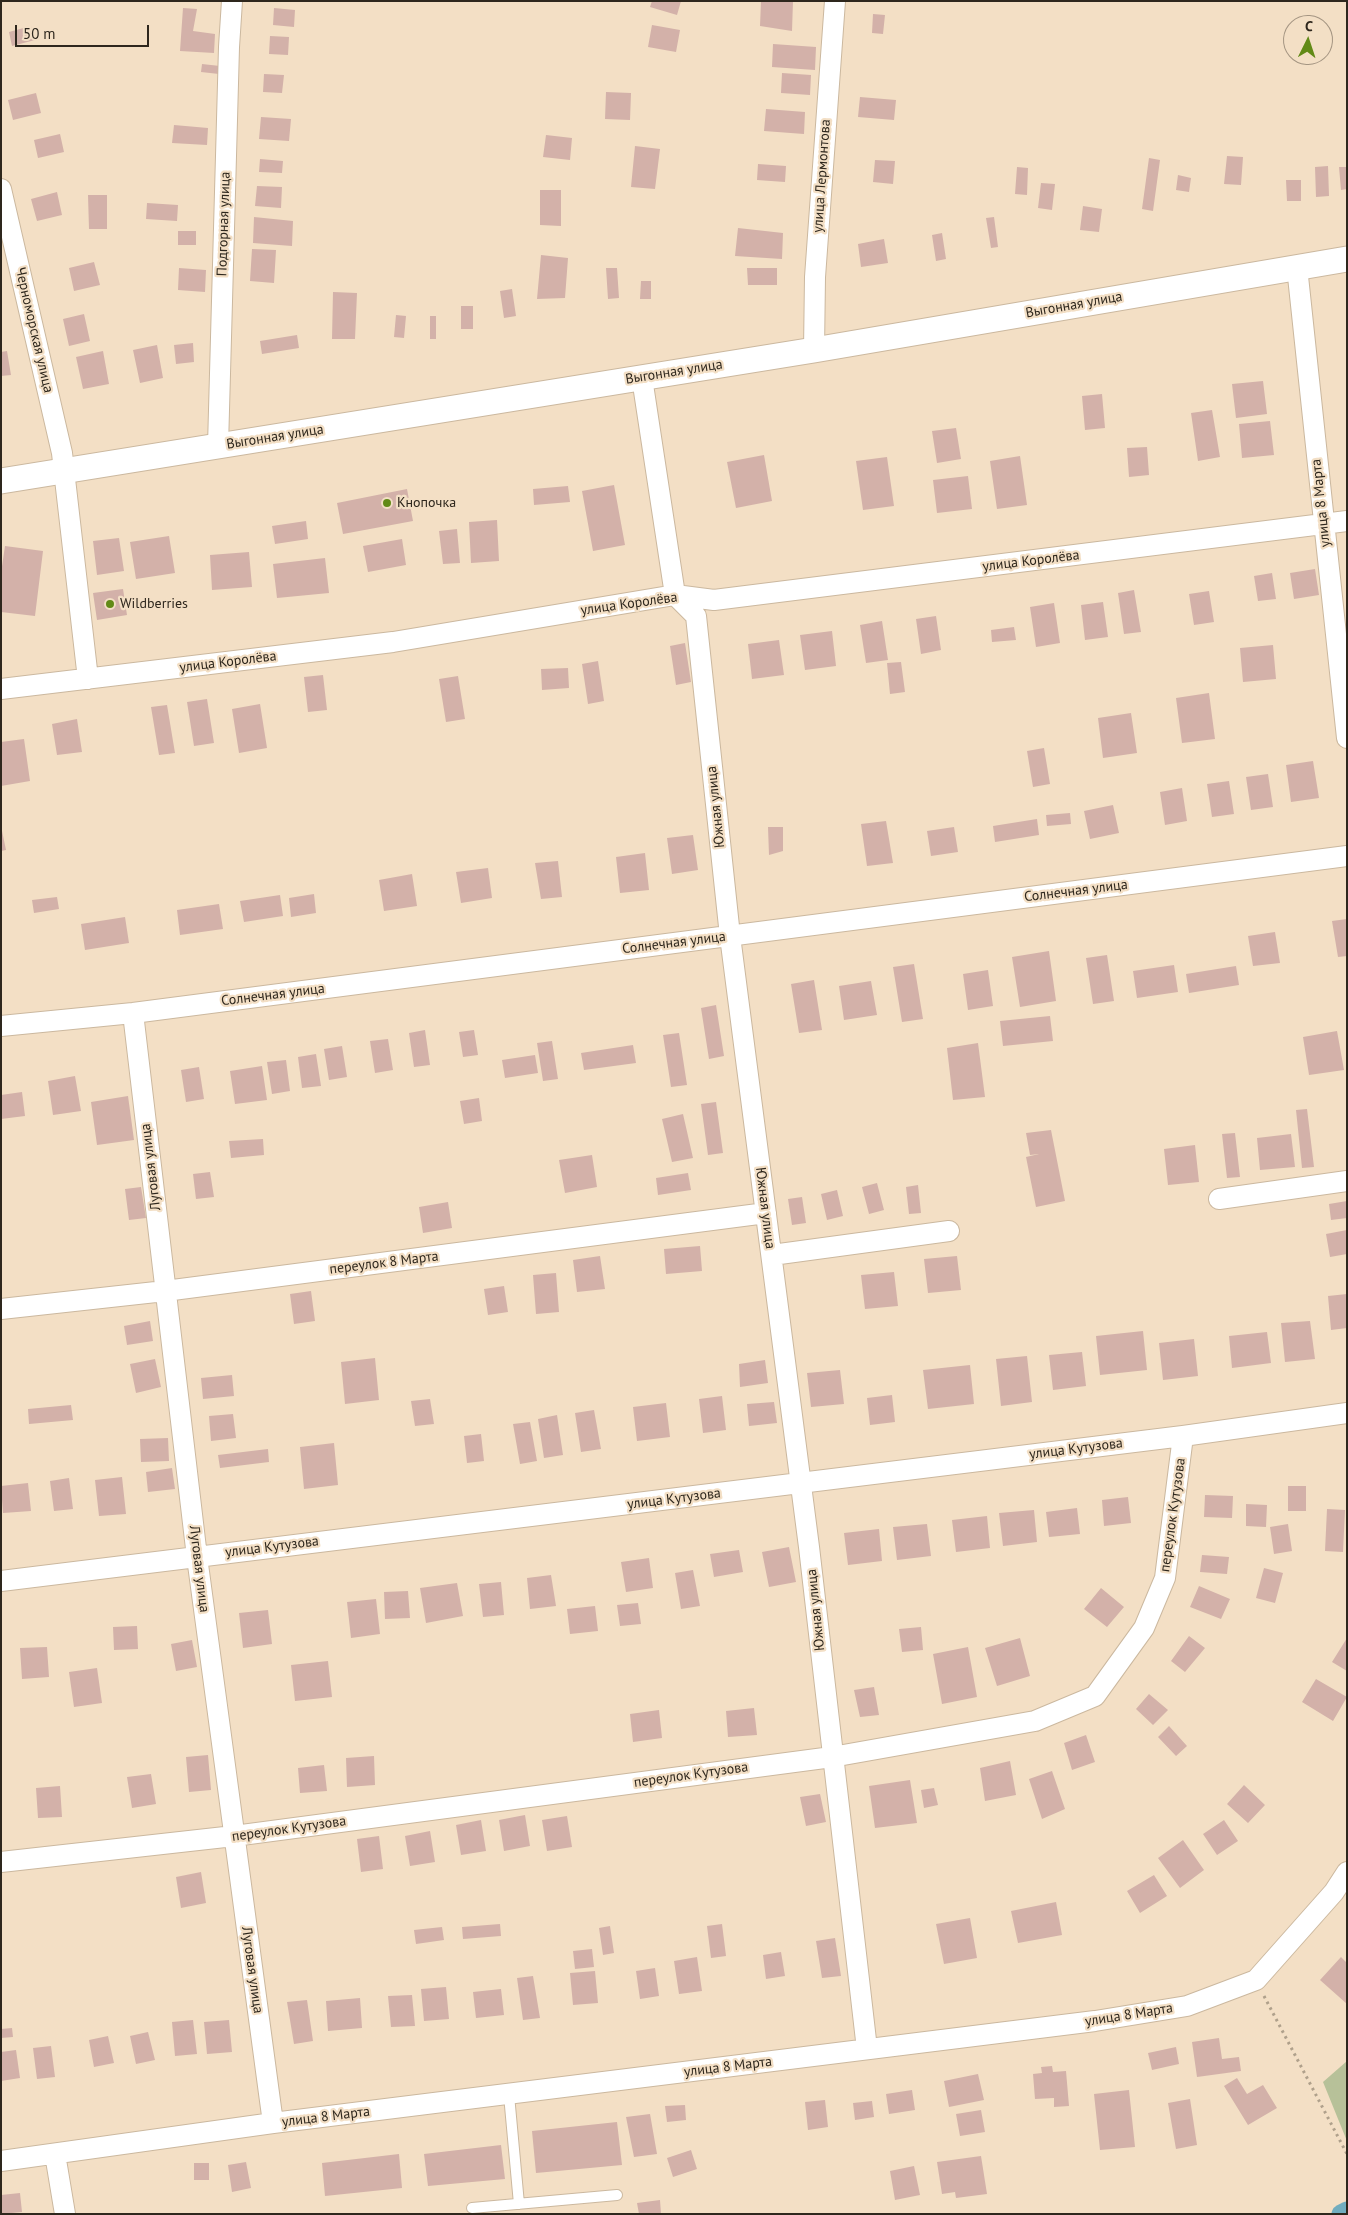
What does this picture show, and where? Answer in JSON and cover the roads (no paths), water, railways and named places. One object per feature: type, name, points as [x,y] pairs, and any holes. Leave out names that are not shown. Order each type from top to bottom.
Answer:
[{"type":"street","name":"Подгорная улица","points":[[218,446],[229,47],[232,1]]},
{"type":"street","name":"улица Лермонтова","points":[[814,350],[815,277],[835,1]]},
{"type":"street","name":"Черноморская улица","points":[[1,189],[62,453],[88,679]]},
{"type":"street","name":"Выгонная улица","points":[[1,481],[814,350],[1347,259]]},
{"type":"street","name":"улица 8 Марта","points":[[1298,267],[1323,524],[1347,738]]},
{"type":"street","points":[[642,378],[674,595]]},
{"type":"street","name":"улица Королёва","points":[[1,689],[393,642],[674,595],[714,600],[1347,521]]},
{"type":"street","name":"Южная улица","points":[[674,595],[696,616],[730,936],[809,1547],[867,2049]]},
{"type":"street","name":"Солнечная улица","points":[[1,1026],[133,1013],[1347,856]]},
{"type":"street","name":"Луговая улица","points":[[133,1013],[197,1557],[273,2123]]},
{"type":"street","points":[[1219,1199],[1347,1181]]},
{"type":"street","name":"переулок 8 Марта","points":[[1,1309],[165,1291],[766,1213]]},
{"type":"street","points":[[772,1255],[948,1231]]},
{"type":"street","name":"улица Кутузова","points":[[1,1581],[1183,1436],[1347,1413]]},
{"type":"street","name":"переулок Кутузова","points":[[1,1862],[234,1836],[832,1757],[1035,1721],[1095,1696],[1144,1628],[1165,1578],[1183,1436]]},
{"type":"street","name":"улица 8 Марта","points":[[1,2162],[273,2123],[1095,2021],[1187,2006],[1256,1980],[1334,1892],[1347,1872]]},
{"type":"street","points":[[55,2154],[65,2214]]},
{"type":"lane","points":[[509,2095],[519,2204]]},
{"type":"lane","points":[[472,2208],[617,2195]]},
{"type":"waterway","points":[[1341,2214],[1347,2211]]},
{"type":"place","name":"Кнопочка","points":[[387,503]]},
{"type":"place","name":"Wildberries","points":[[110,604]]}]
